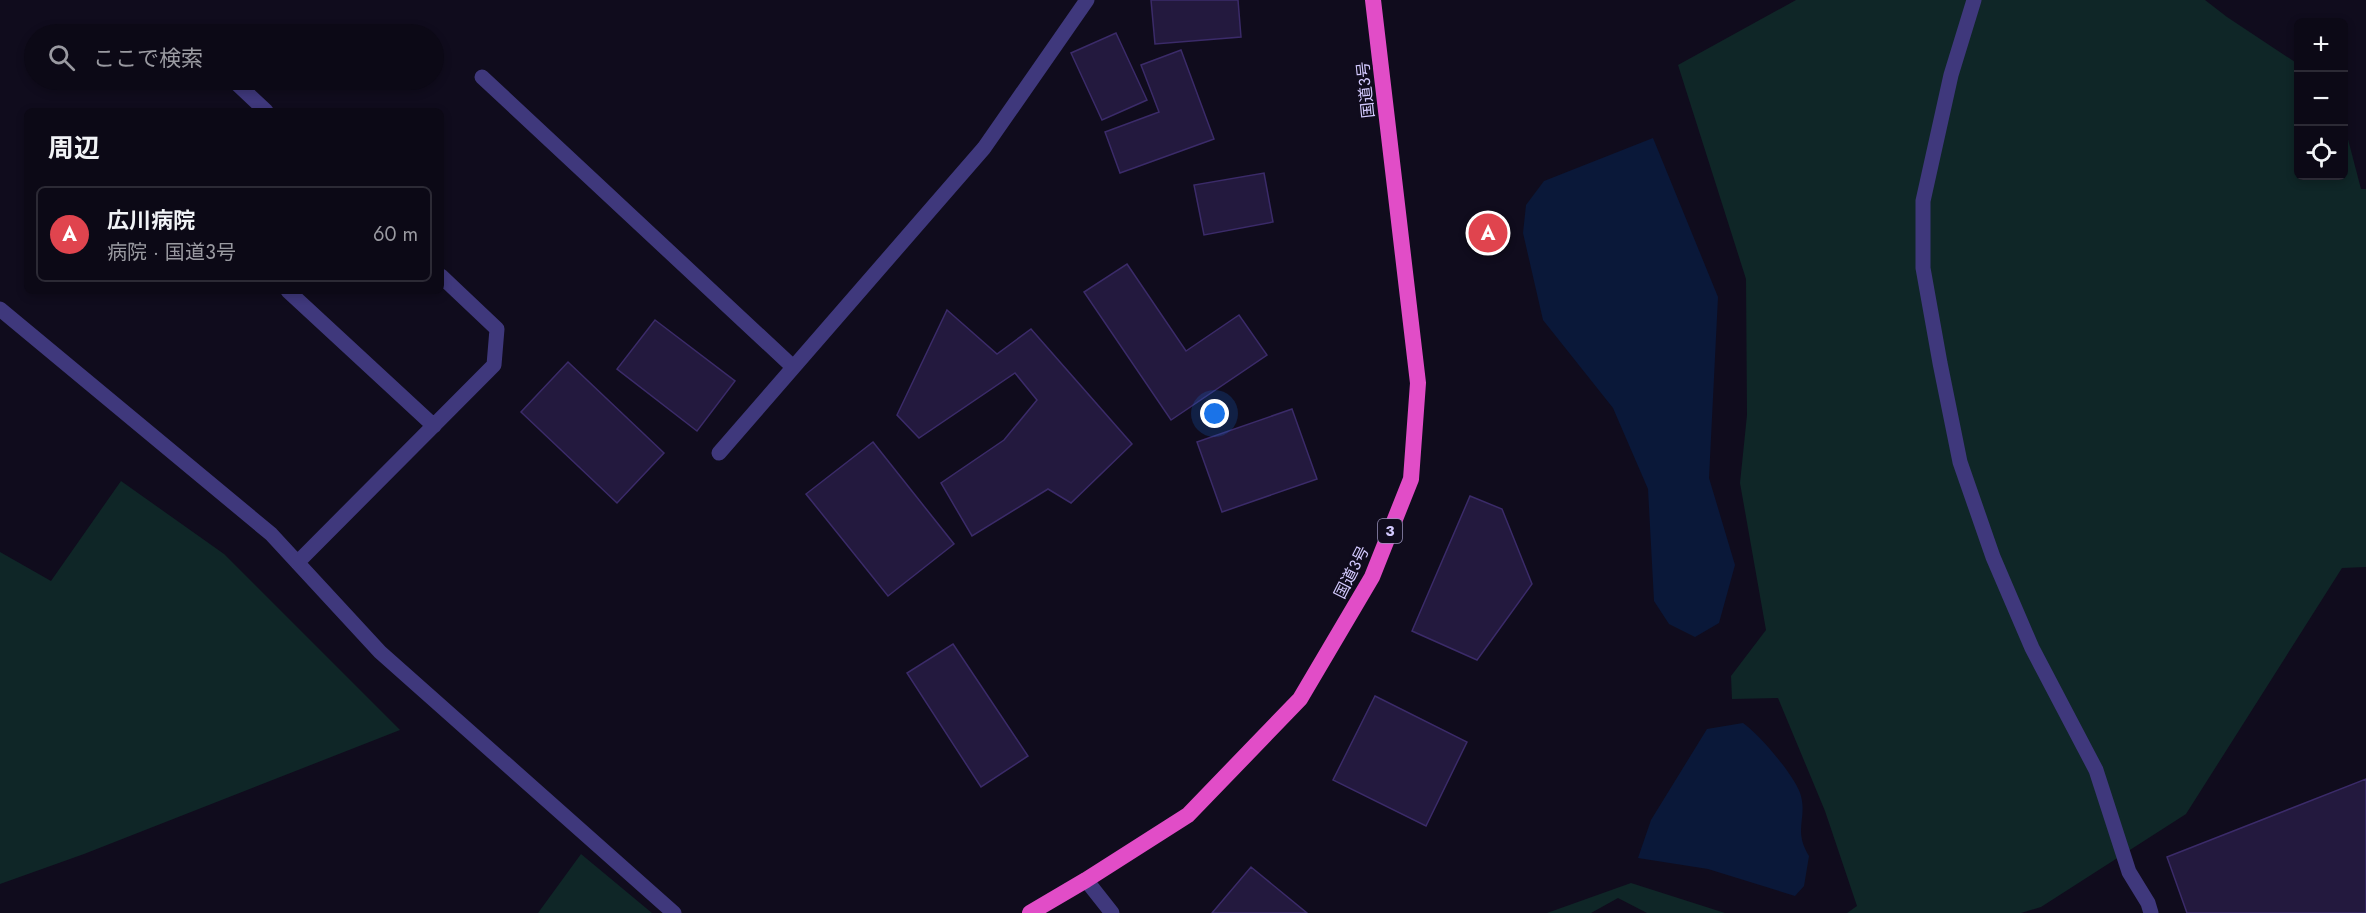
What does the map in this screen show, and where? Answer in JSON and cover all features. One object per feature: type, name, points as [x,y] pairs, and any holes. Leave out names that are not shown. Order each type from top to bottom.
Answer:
[{"type":"highway","name":"国道3号","points":[[1030,913],[1188,815],[1300,699],[1372,577],[1411,479],[1418,383],[1373,0]]},
{"type":"street","points":[[719,453],[984,148],[1087,0]]},
{"type":"street","points":[[1974,0],[1951,75],[1923,201],[1923,268],[1940,363],[1960,462],[1993,557],[2032,648],[2096,770],[2129,872],[2148,903],[2151,913]]},
{"type":"street","points":[[482,76],[793,367]]},
{"type":"street","points":[[244,90],[264,108]]},
{"type":"street","points":[[297,562],[494,365],[497,329],[444,279]]},
{"type":"street","points":[[291,294],[434,426]]},
{"type":"street","points":[[0,309],[271,534],[380,652],[674,913]]},
{"type":"street","points":[[1086,880],[1112,913]]},
{"type":"green space","points":[[1796,0],[2205,0],[2294,61],[2294,180],[2348,180],[2348,139],[2361,189],[2366,189],[2366,567],[2342,568],[2186,814],[2041,907],[2021,913],[1847,913],[1857,906],[1825,811],[1778,698],[1732,699],[1731,676],[1766,630],[1740,483],[1747,415],[1746,279],[1678,65]]},
{"type":"green space","points":[[121,481],[224,554],[400,730],[84,854],[0,884],[0,552],[51,581]]},
{"type":"green space","points":[[581,854],[652,913],[538,913]]},
{"type":"green space","points":[[1631,883],[1725,913],[1647,913],[1618,898],[1591,913],[1547,913]]},
{"type":"water","points":[[1653,138],[1718,297],[1709,478],[1735,565],[1719,623],[1695,637],[1669,624],[1654,601],[1648,489],[1613,408],[1543,320],[1523,233],[1526,205],[1544,181]]},
{"type":"water","points":[[1743,723],[1776,757],[1801,796],[1803,812],[1801,832],[1804,847],[1809,856],[1804,886],[1795,896],[1708,869],[1638,858],[1651,820],[1707,729]]},
{"type":"building","points":[[1151,0],[1238,0],[1241,37],[1155,44]]},
{"type":"building","points":[[1116,33],[1147,100],[1102,120],[1071,53]]},
{"type":"building","points":[[1181,50],[1214,139],[1120,173],[1105,132],[1159,112],[1141,65]]},
{"type":"building","points":[[1264,173],[1273,222],[1204,235],[1194,185]]},
{"type":"building","points":[[1127,264],[1186,351],[1239,315],[1267,355],[1171,420],[1084,292]]},
{"type":"building","points":[[947,310],[997,354],[1031,329],[1132,444],[1071,503],[1048,489],[972,536],[941,483],[1004,440],[1037,400],[1015,373],[919,438],[897,415]]},
{"type":"building","points":[[655,320],[735,381],[697,431],[617,369]]},
{"type":"building","points":[[568,362],[664,453],[617,503],[521,412]]},
{"type":"building","points":[[1292,409],[1317,479],[1222,512],[1197,442]]},
{"type":"building","points":[[873,442],[954,544],[888,596],[806,494]]},
{"type":"building","points":[[1470,496],[1502,509],[1532,584],[1477,660],[1412,631]]},
{"type":"building","points":[[953,644],[1028,756],[981,787],[907,673]]},
{"type":"building","points":[[1375,696],[1467,742],[1426,826],[1333,780]]},
{"type":"building","points":[[2366,779],[2366,913],[2187,913],[2167,857]]},
{"type":"building","points":[[1251,867],[1307,913],[1212,913]]},
{"type":"place","name":"広川病院","points":[[1488,233]]}]
